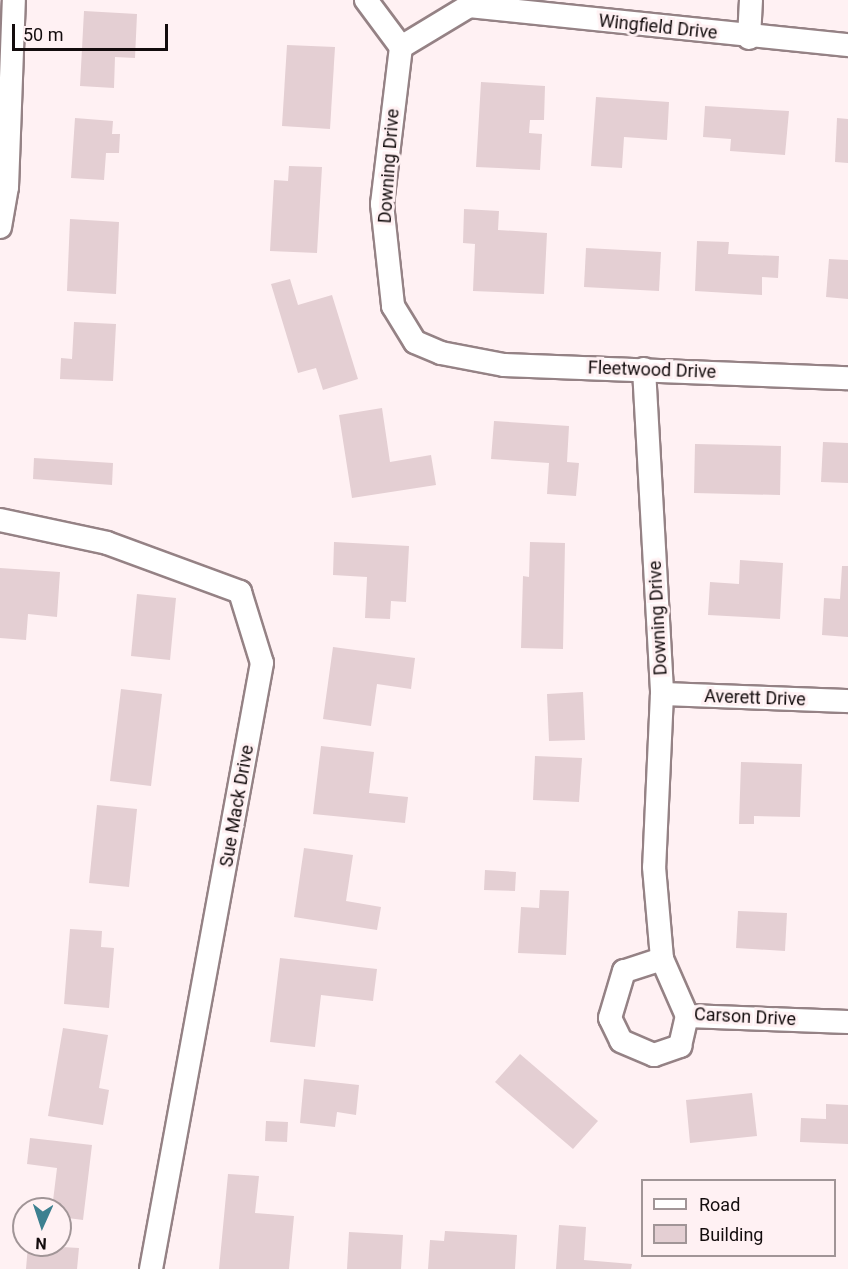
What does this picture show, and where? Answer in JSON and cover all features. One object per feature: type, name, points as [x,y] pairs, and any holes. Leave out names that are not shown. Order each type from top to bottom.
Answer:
[{"type":"street","points":[[0,227],[14,0]]},
{"type":"street","points":[[366,0],[401,47],[466,3]]},
{"type":"street","points":[[749,38],[751,0]]},
{"type":"street","name":"Wingfield Drive","points":[[466,3],[749,38],[848,45]]},
{"type":"street","name":"Downing Drive","points":[[401,47],[382,204],[393,306],[415,342],[456,356]]},
{"type":"street","name":"Fleetwood Drive","points":[[456,356],[504,365],[848,378]]},
{"type":"street","name":"Downing Drive","points":[[644,369],[662,694],[654,867]]},
{"type":"street","name":"Sue Mack Drive","points":[[0,520],[107,543],[240,592],[262,663],[151,1269]]},
{"type":"street","name":"Averett Drive","points":[[662,694],[848,701]]},
{"type":"street","name":"Carson Drive","points":[[654,867],[662,959],[687,1016],[848,1022]]},
{"type":"street","points":[[662,959],[624,971],[610,1018],[621,1041],[654,1055],[680,1046],[687,1016]]},
{"type":"building","points":[[84,11],[137,14],[135,58],[115,57],[114,88],[80,86]]},
{"type":"building","points":[[287,45],[335,47],[330,129],[282,126]]},
{"type":"building","points":[[481,82],[545,86],[544,120],[530,120],[529,133],[542,134],[540,170],[476,167]]},
{"type":"building","points":[[596,97],[669,102],[667,140],[624,137],[622,168],[591,166]]},
{"type":"building","points":[[705,106],[789,111],[785,155],[730,151],[731,139],[703,137]]},
{"type":"building","points":[[75,118],[113,121],[112,134],[120,134],[119,153],[106,153],[104,180],[71,178]]},
{"type":"building","points":[[837,118],[848,119],[848,163],[835,162]]},
{"type":"building","points":[[289,166],[322,167],[317,253],[270,251],[274,180],[288,181]]},
{"type":"building","points":[[464,209],[499,211],[498,230],[547,233],[544,294],[473,291],[475,244],[463,243]]},
{"type":"building","points":[[70,219],[119,222],[116,294],[67,291]]},
{"type":"building","points":[[697,241],[729,242],[728,254],[779,256],[778,278],[762,277],[762,295],[695,291]]},
{"type":"building","points":[[586,248],[661,252],[659,291],[584,287]]},
{"type":"building","points":[[829,259],[848,260],[848,299],[826,297]]},
{"type":"building","points":[[290,279],[298,305],[332,295],[358,379],[323,390],[316,368],[298,373],[271,284]]},
{"type":"building","points":[[74,322],[116,324],[113,381],[60,379],[61,358],[72,359]]},
{"type":"building","points":[[382,408],[390,462],[431,455],[436,485],[352,498],[339,415]]},
{"type":"building","points":[[494,421],[569,426],[567,462],[579,463],[576,496],[547,494],[549,463],[491,459]]},
{"type":"building","points":[[823,442],[848,443],[848,483],[821,482]]},
{"type":"building","points":[[695,444],[781,446],[780,495],[694,493]]},
{"type":"building","points":[[34,458],[113,463],[112,485],[33,479]]},
{"type":"building","points":[[334,542],[409,546],[406,602],[391,601],[390,619],[365,618],[367,577],[333,575]]},
{"type":"building","points":[[530,542],[565,543],[563,649],[521,648],[523,576],[529,577]]},
{"type":"building","points":[[740,560],[783,563],[780,619],[708,615],[710,582],[739,584]]},
{"type":"building","points":[[842,566],[848,566],[848,637],[822,635],[824,598],[840,599]]},
{"type":"building","points":[[0,568],[60,572],[57,617],[28,614],[26,640],[0,638]]},
{"type":"building","points":[[137,594],[176,598],[170,660],[131,656]]},
{"type":"building","points":[[333,647],[415,658],[411,689],[377,684],[371,726],[323,719]]},
{"type":"building","points":[[121,689],[162,694],[151,786],[110,781]]},
{"type":"building","points":[[583,692],[585,740],[549,741],[547,694]]},
{"type":"building","points":[[321,746],[374,752],[369,793],[408,797],[405,823],[313,814]]},
{"type":"building","points":[[535,756],[582,758],[579,802],[533,800]]},
{"type":"building","points":[[741,762],[802,764],[800,817],[754,816],[754,824],[739,824]]},
{"type":"building","points":[[97,805],[137,809],[129,887],[89,883]]},
{"type":"building","points":[[304,848],[353,855],[346,901],[381,907],[377,930],[294,917]]},
{"type":"building","points":[[485,870],[516,872],[515,891],[484,890]]},
{"type":"building","points":[[540,890],[569,891],[566,955],[518,953],[521,907],[539,908]]},
{"type":"building","points":[[738,911],[787,913],[785,951],[736,948]]},
{"type":"building","points":[[70,929],[102,931],[101,947],[114,948],[109,1008],[64,1004]]},
{"type":"building","points":[[280,958],[377,969],[373,1001],[321,995],[315,1047],[270,1042]]},
{"type":"building","points":[[63,1028],[108,1035],[99,1088],[109,1090],[103,1125],[48,1116]]},
{"type":"building","points":[[520,1054],[598,1121],[573,1149],[495,1082]]},
{"type":"building","points":[[304,1079],[359,1085],[356,1115],[337,1112],[335,1127],[300,1123]]},
{"type":"building","points":[[752,1093],[757,1136],[690,1143],[686,1100]]},
{"type":"building","points":[[826,1104],[848,1105],[848,1144],[800,1142],[801,1118],[826,1119]]},
{"type":"building","points":[[266,1121],[288,1122],[287,1142],[265,1141]]},
{"type":"building","points":[[30,1138],[92,1145],[83,1220],[72,1219],[72,1197],[53,1197],[57,1168],[27,1164]]},
{"type":"building","points":[[228,1174],[259,1176],[255,1213],[294,1216],[289,1269],[219,1269]]},
{"type":"building","points":[[559,1225],[586,1227],[584,1260],[632,1264],[631,1269],[556,1269]]},
{"type":"building","points":[[445,1231],[517,1235],[515,1269],[428,1269],[430,1240],[444,1241]]},
{"type":"building","points":[[349,1232],[403,1235],[401,1269],[347,1269]]},
{"type":"building","points":[[72,1248],[79,1248],[77,1269],[26,1269],[27,1257],[72,1257]]}]
